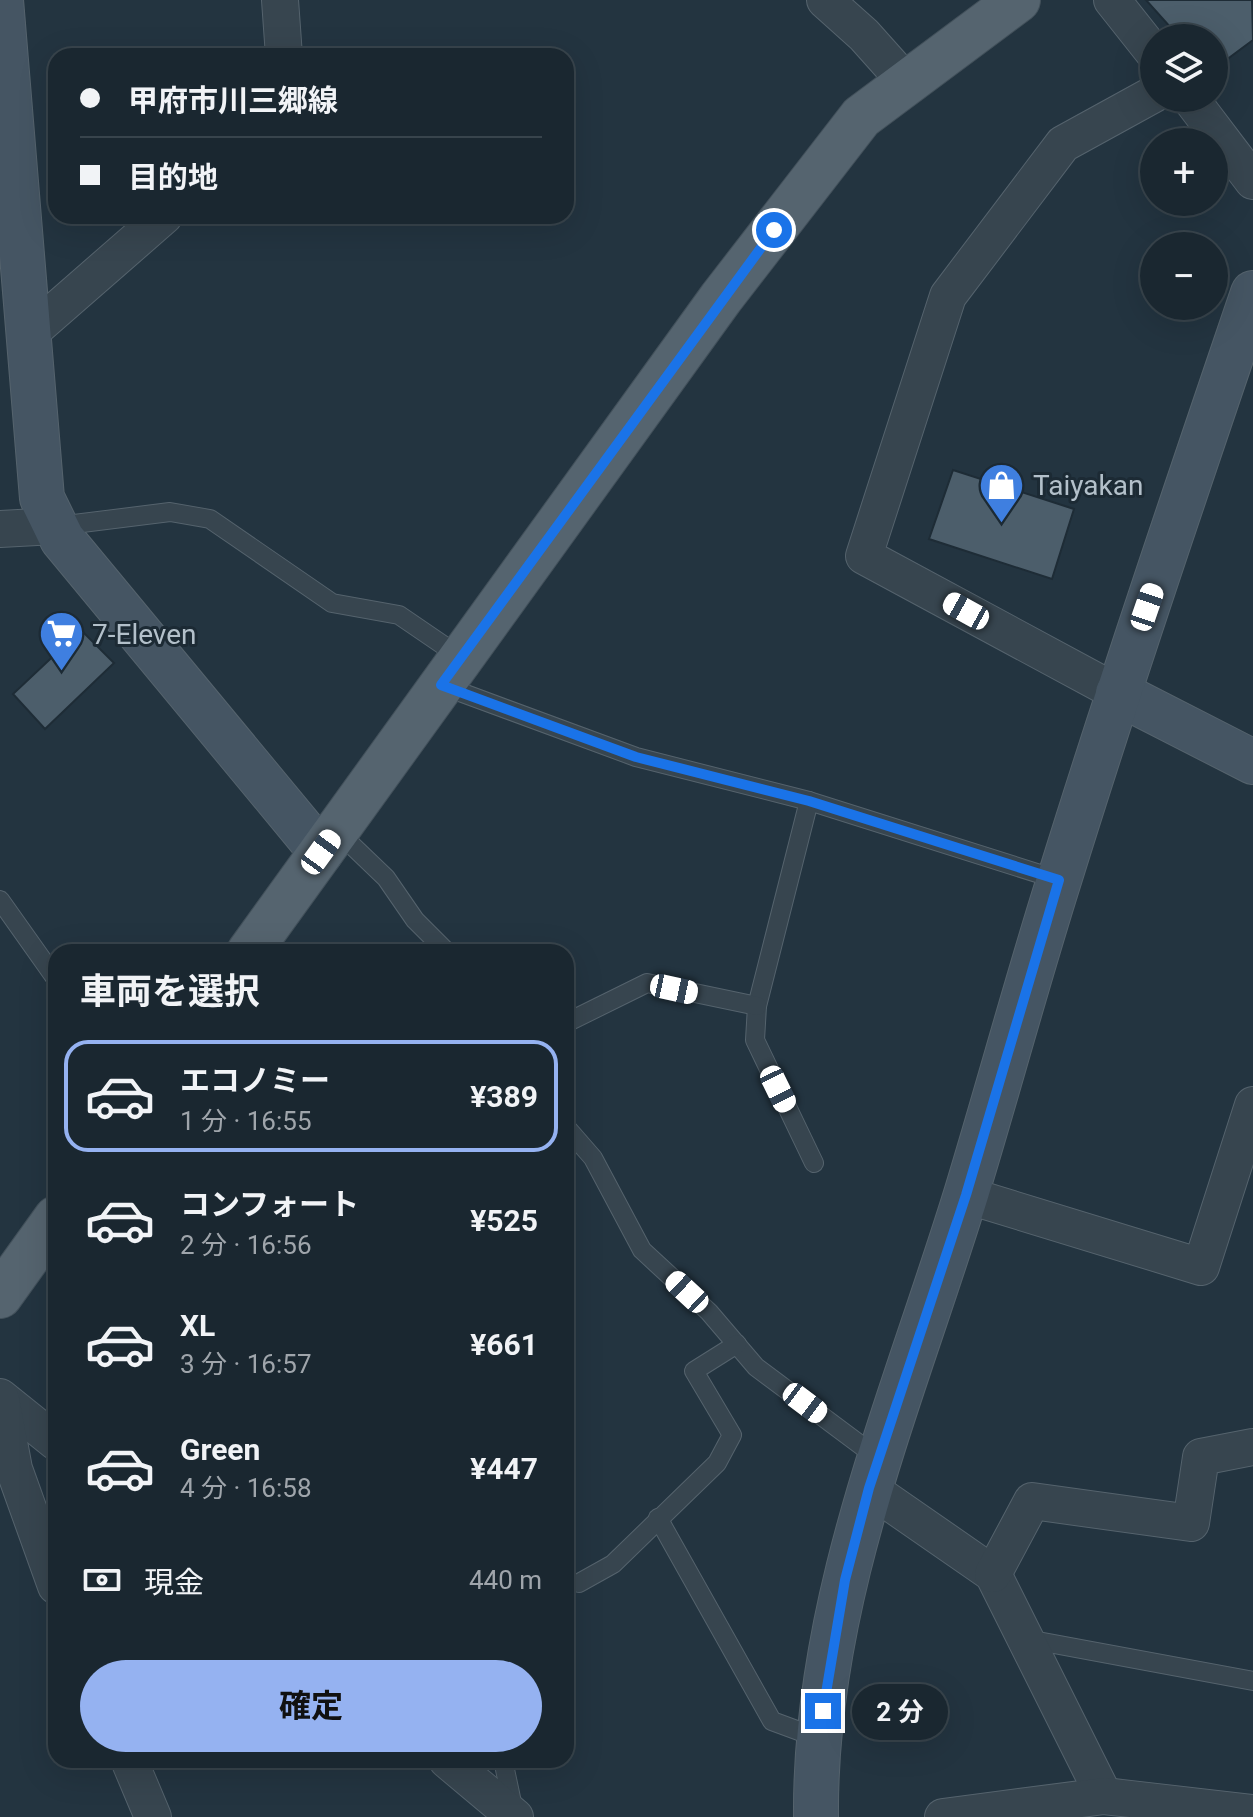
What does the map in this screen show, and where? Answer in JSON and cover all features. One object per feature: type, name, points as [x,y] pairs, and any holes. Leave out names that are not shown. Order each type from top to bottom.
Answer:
[{"type":"main road","points":[[255,944],[721,298],[861,117],[1018,0]]},
{"type":"main road","points":[[0,1296],[48,1229]]},
{"type":"street","points":[[1,0],[42,498],[55,526],[111,601],[329,842]]},
{"type":"street","points":[[280,0],[283,48]]},
{"type":"street","points":[[825,0],[864,35],[906,82]]},
{"type":"street","points":[[1112,0],[1140,35]]},
{"type":"street","points":[[1140,102],[1063,144],[948,296],[864,556],[1253,762]]},
{"type":"street","points":[[1201,112],[1253,181]]},
{"type":"street","points":[[30,333],[155,224]]},
{"type":"street","points":[[816,1817],[818,1738],[845,1580],[874,1473],[966,1195],[1118,693],[1253,293]]},
{"type":"street","points":[[0,529],[55,526]]},
{"type":"street","points":[[966,1195],[1201,1267],[1253,1105]]},
{"type":"street","points":[[0,1398],[48,1436]]},
{"type":"street","points":[[0,1398],[14,1469],[48,1564]]},
{"type":"street","points":[[993,1574],[1032,1501],[1191,1523],[1201,1457],[1253,1447]]},
{"type":"street","points":[[874,1473],[993,1574],[1108,1807]]},
{"type":"street","points":[[132,1768],[153,1817]]},
{"type":"street","points":[[457,1768],[515,1817]]},
{"type":"street","points":[[943,1817],[1108,1807],[1253,1813]]},
{"type":"lane","points":[[55,526],[170,512],[210,519],[332,603],[399,615],[452,672],[636,757],[809,801],[1059,880]]},
{"type":"lane","points":[[809,801],[757,1006],[755,1040],[814,1163]]},
{"type":"lane","points":[[329,842],[386,878],[415,920],[439,944]]},
{"type":"lane","points":[[0,900],[48,968]]},
{"type":"lane","points":[[574,1019],[647,983],[757,1006]]},
{"type":"lane","points":[[574,1136],[593,1158],[642,1250],[709,1312],[756,1367],[874,1473]]},
{"type":"lane","points":[[579,1583],[613,1564],[717,1463],[732,1435],[694,1371],[737,1344]]},
{"type":"lane","points":[[658,1518],[772,1721],[818,1738]]},
{"type":"lane","points":[[1027,1639],[1253,1681]]},
{"type":"lane","points":[[505,1768],[515,1817]]},
{"type":"building","points":[[1146,0],[1252,0],[1253,40],[1228,59],[1228,24],[1167,24]]},
{"type":"building","name":"Taiyakan","points":[[953,470],[1074,509],[1052,579],[929,539]]},
{"type":"building","points":[[81,630],[114,663],[45,729],[13,694]]},
{"type":"place","name":"Taiyakan","points":[[1002,524]]},
{"type":"place","name":"7-Eleven","points":[[61,673]]},
{"type":"route","points":[[774,230],[721,298],[441,685],[636,757],[737,780],[1059,880],[966,1195],[869,1488],[845,1580],[823,1711]]}]
